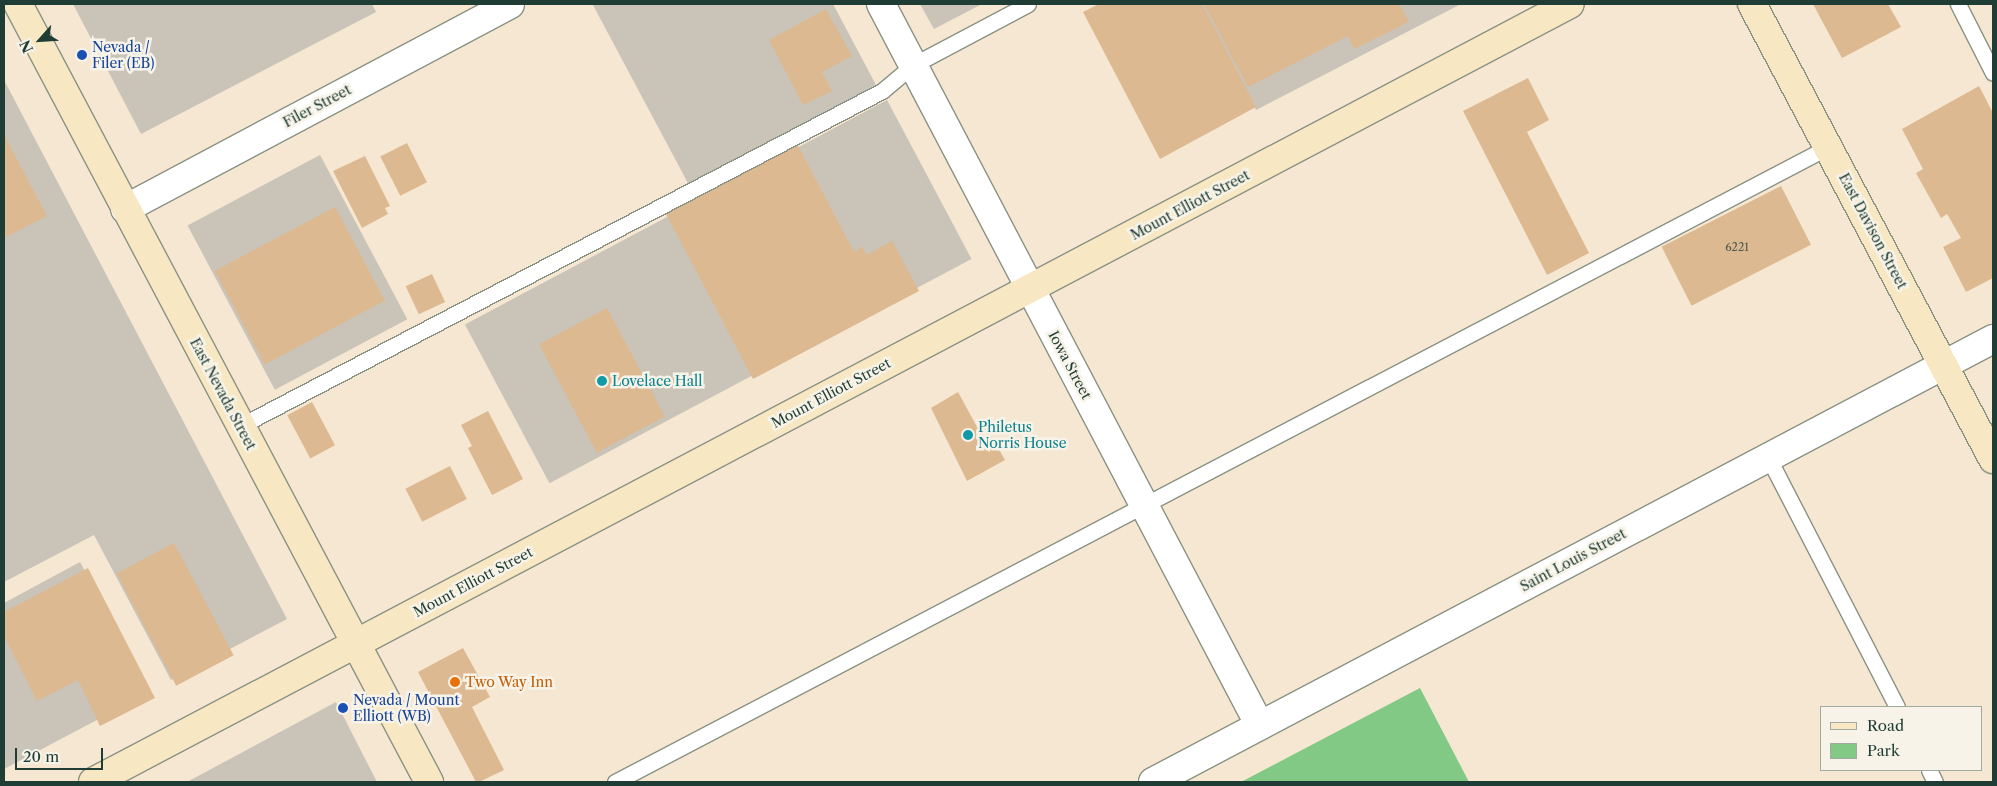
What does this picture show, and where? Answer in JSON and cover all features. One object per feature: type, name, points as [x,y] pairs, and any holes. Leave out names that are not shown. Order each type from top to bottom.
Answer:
[{"type":"street","name":"East Nevada Street","points":[[18,4],[429,782]]},
{"type":"street","name":"Filer Street","points":[[125,208],[510,4]]},
{"type":"street","name":"Iowa Street","points":[[881,4],[1260,726]]},
{"type":"street","name":"Mount Elliott Street","points":[[93,782],[1570,4]]},
{"type":"street","name":"East Davison Street","points":[[1752,4],[1993,459]]},
{"type":"street","name":"Saint Louis Street","points":[[1153,782],[1993,339]]},
{"type":"lane","points":[[240,426],[882,91],[913,65],[1028,4]]},
{"type":"lane","points":[[1958,4],[1989,53],[1993,73]]},
{"type":"lane","points":[[615,782],[1828,147]]},
{"type":"lane","points":[[1768,457],[1895,706]]},
{"type":"shaded area","points":[[73,4],[372,4],[376,12],[141,134]]},
{"type":"shaded area","points":[[833,4],[876,85],[689,185],[593,5]]},
{"type":"shaded area","points":[[920,4],[982,4],[934,29]]},
{"type":"shaded area","points":[[1201,4],[1461,4],[1256,110]]},
{"type":"shaded area","points":[[4,80],[287,619],[171,680],[94,535],[4,582]]},
{"type":"shaded area","points":[[887,100],[972,259],[549,483],[465,324]]},
{"type":"shaded area","points":[[320,155],[407,319],[275,390],[188,225]]},
{"type":"shaded area","points":[[80,562],[150,692],[4,769],[4,603]]},
{"type":"shaded area","points":[[336,702],[377,782],[187,782]]},
{"type":"green space","points":[[1420,688],[1469,782],[1241,782]]},
{"type":"building","points":[[1099,4],[1202,4],[1256,107],[1160,159],[1083,12]]},
{"type":"building","points":[[1204,4],[1399,4],[1409,22],[1354,49],[1348,36],[1248,87]]},
{"type":"building","points":[[1813,4],[1888,4],[1901,27],[1842,58]]},
{"type":"building","points":[[826,9],[852,56],[822,72],[832,91],[803,105],[769,40]]},
{"type":"building","points":[[1528,78],[1549,120],[1527,132],[1589,253],[1547,275],[1463,111]]},
{"type":"building","points":[[1979,86],[1993,113],[1993,278],[1966,292],[1943,247],[1961,238],[1947,214],[1941,218],[1916,173],[1923,169],[1902,129]]},
{"type":"building","points":[[4,135],[47,216],[4,238]]},
{"type":"building","points":[[796,142],[854,252],[862,247],[867,255],[892,241],[919,291],[753,379],[665,212]]},
{"type":"building","points":[[407,143],[427,182],[400,196],[380,157]]},
{"type":"building","points":[[365,156],[390,206],[385,208],[388,214],[362,228],[333,171]]},
{"type":"building","points":[[1781,186],[1811,245],[1692,306],[1662,247]]},
{"type":"building","points":[[335,207],[385,301],[265,364],[215,271]]},
{"type":"building","points":[[432,274],[445,302],[419,314],[406,286]]},
{"type":"building","name":"Lovelace Hall","points":[[607,308],[665,417],[597,453],[539,344]]},
{"type":"building","name":"Philetus Norris House","points":[[958,392],[977,427],[984,423],[1005,460],[967,481],[931,408]]},
{"type":"building","points":[[312,402],[335,445],[310,458],[287,415]]},
{"type":"building","points":[[488,411],[523,479],[492,495],[468,448],[472,446],[461,425]]},
{"type":"building","points":[[450,466],[467,499],[422,522],[405,489]]},
{"type":"building","points":[[174,543],[234,655],[176,686],[117,574]]},
{"type":"building","points":[[88,568],[155,698],[100,726],[78,680],[37,701],[4,636],[4,612]]},
{"type":"building","points":[[463,648],[490,697],[472,707],[504,770],[479,782],[476,782],[418,672]]},
{"type":"place","name":"Nevada / Filer (EB)","points":[[82,55]]},
{"type":"place","name":"Lovelace Hall","points":[[602,381]]},
{"type":"place","name":"Philetus Norris House","points":[[968,435]]},
{"type":"place","name":"Two Way Inn","points":[[455,682]]},
{"type":"place","name":"Nevada / Mount Elliott (WB)","points":[[343,708]]}]
